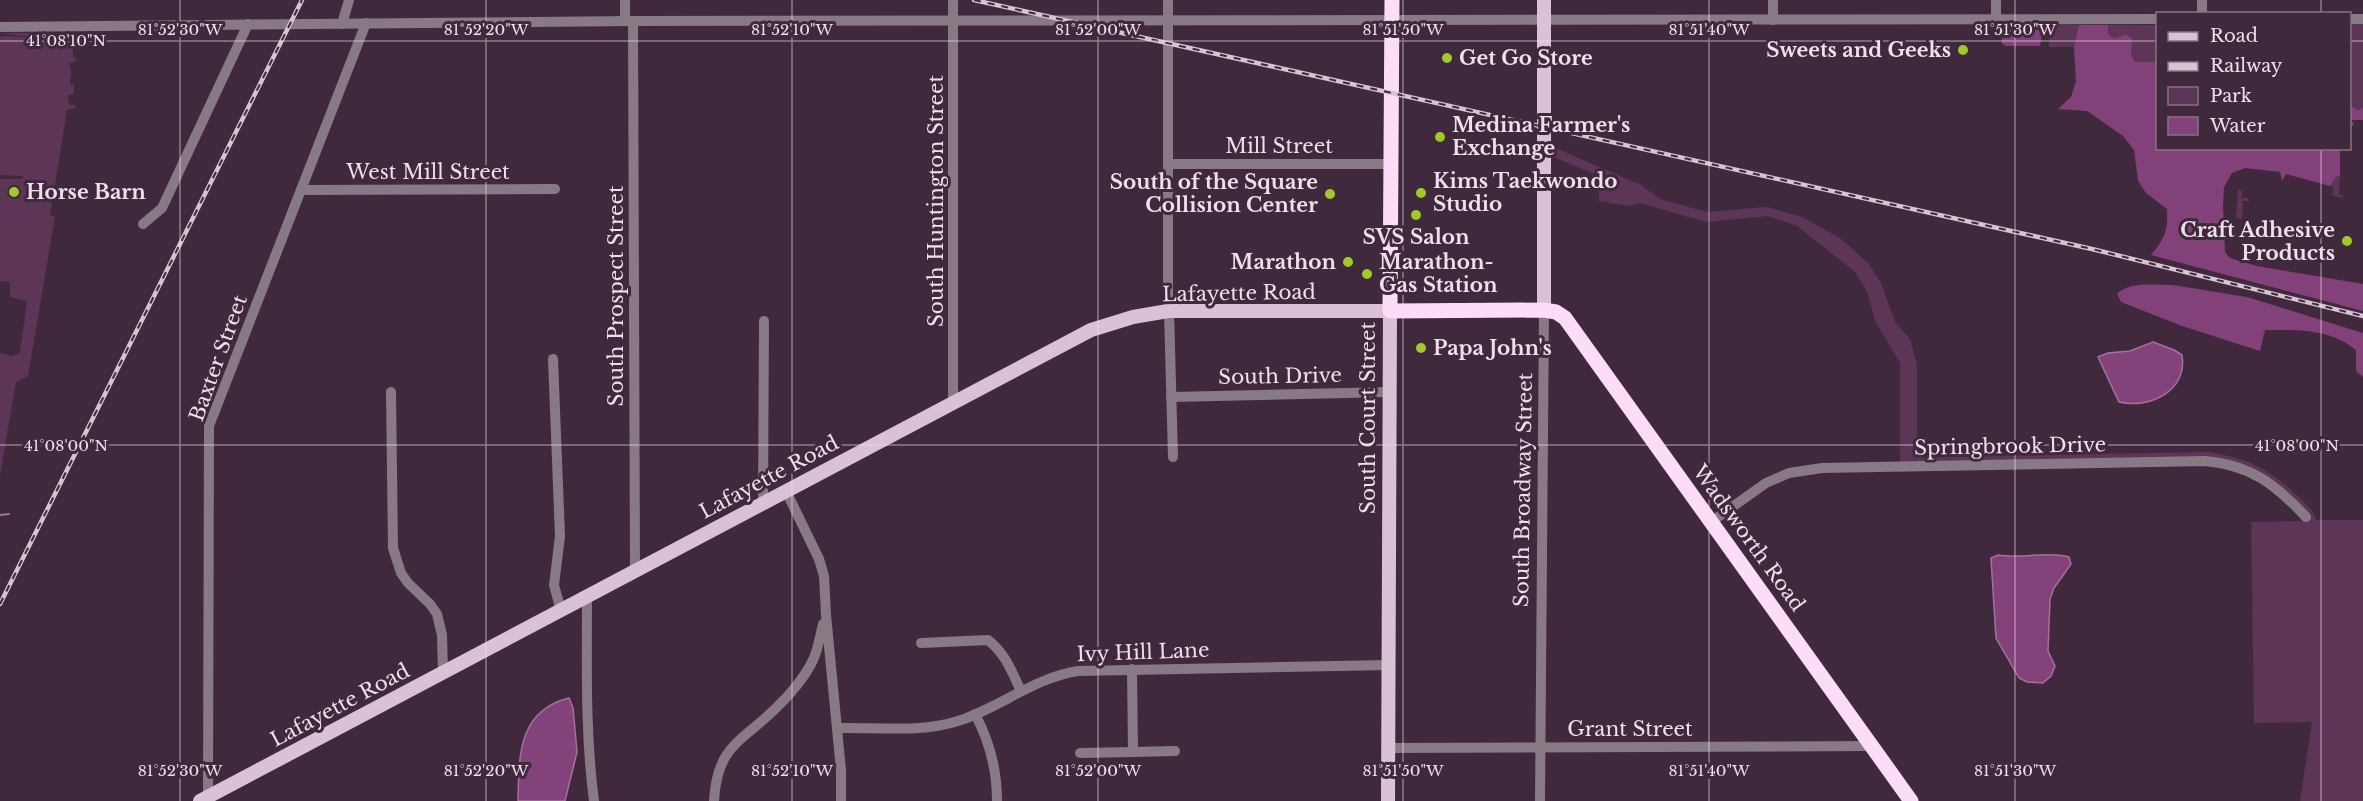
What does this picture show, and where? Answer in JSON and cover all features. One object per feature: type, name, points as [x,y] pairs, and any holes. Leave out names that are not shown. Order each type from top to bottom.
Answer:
[{"type":"highway","name":"South Court Street","points":[[1390,310],[1392,0]]},
{"type":"highway","points":[[1390,310],[1544,310]]},
{"type":"highway","name":"Wadsworth Road","points":[[1544,310],[1556,312],[1565,318],[1911,801]]},
{"type":"main road","name":"South Broadway Street","points":[[1544,0],[1544,310]]},
{"type":"main road","name":"Lafayette Road","points":[[204,799],[1090,330],[1133,317],[1168,311],[1390,310]]},
{"type":"main road","name":"South Court Street","points":[[1388,801],[1390,310]]},
{"type":"street","points":[[342,24],[349,0]]},
{"type":"street","name":"South Prospect Street","points":[[625,0],[629,21],[635,571]]},
{"type":"street","name":"South Huntington Street","points":[[953,0],[955,21],[953,402]]},
{"type":"street","points":[[1168,0],[1168,311],[1173,458]]},
{"type":"street","points":[[1773,0],[1773,20]]},
{"type":"street","points":[[1996,0],[1996,19]]},
{"type":"street","points":[[0,27],[629,21],[2156,19]]},
{"type":"street","name":"Baxter Street","points":[[204,799],[209,426],[366,23]]},
{"type":"street","points":[[143,224],[162,208],[248,24]]},
{"type":"street","name":"Mill Street","points":[[1168,164],[1390,164]]},
{"type":"street","name":"West Mill Street","points":[[301,190],[555,189]]},
{"type":"street","name":"South Broadway Street","points":[[1540,801],[1544,310]]},
{"type":"street","points":[[763,502],[764,321]]},
{"type":"street","points":[[553,359],[560,536],[554,585],[561,611]]},
{"type":"street","points":[[391,392],[393,548],[401,573],[430,604],[436,614],[442,635],[443,673]]},
{"type":"street","name":"South Drive","points":[[1170,397],[1389,392]]},
{"type":"street","name":"Springbrook Drive","points":[[1712,522],[1766,483],[1789,474],[1822,468],[2205,460],[2235,466],[2265,479],[2281,491],[2306,517]]},
{"type":"street","points":[[786,491],[819,559],[824,576],[841,801]]},
{"type":"street","points":[[587,597],[588,720],[594,801]]},
{"type":"street","points":[[714,801],[718,775],[730,750],[738,739],[777,708],[814,660],[826,615]]},
{"type":"street","points":[[921,643],[988,640],[1010,666],[1021,691]]},
{"type":"street","name":"Ivy Hill Lane","points":[[837,728],[933,727],[975,714],[1062,673],[1078,671],[1388,665]]},
{"type":"street","points":[[1132,669],[1133,752]]},
{"type":"street","points":[[975,714],[993,754],[997,801]]},
{"type":"street","name":"Grant Street","points":[[1388,748],[1872,746]]},
{"type":"street","points":[[1080,753],[1175,751]]},
{"type":"green space","points":[[2052,24],[2079,25],[2074,47],[2049,47],[2049,30]]},
{"type":"green space","points":[[2351,24],[2363,24],[2363,108],[2358,110],[2351,106]]},
{"type":"green space","points":[[2108,25],[2156,25],[2156,62],[2135,62],[2126,34],[2116,38],[2111,37]]},
{"type":"green space","points":[[0,33],[62,33],[65,36],[32,37]]},
{"type":"green space","points":[[0,36],[65,38],[73,41],[73,56],[76,59],[75,62],[69,62],[70,85],[74,85],[74,94],[68,95],[69,105],[75,105],[76,108],[67,110],[50,215],[55,216],[28,376],[16,382],[0,476],[0,353],[12,356],[20,353],[27,301],[10,297],[10,282],[0,281],[0,179],[23,179],[23,176],[0,175]]},
{"type":"green space","points":[[1544,143],[1641,185],[1660,199],[1707,212],[1767,207],[1802,217],[1840,238],[1869,264],[1881,283],[1895,322],[1910,339],[1917,364],[1917,457],[2209,452],[2237,458],[2269,473],[2307,505],[2316,520],[2363,520],[2363,801],[2300,801],[2312,722],[2254,723],[2251,522],[2302,521],[2308,516],[2236,463],[1900,464],[1900,363],[1875,321],[1867,291],[1854,271],[1797,226],[1768,216],[1706,222],[1640,203],[1628,206],[1599,201],[1599,176],[1544,153]]},
{"type":"green space","points":[[2340,176],[2339,195],[2343,195],[2342,198],[2332,195],[2333,187],[2330,186],[2336,177]]},
{"type":"green space","points":[[2238,189],[2242,191],[2242,198],[2248,198],[2249,201],[2243,201],[2242,220],[2236,217]]},
{"type":"shaded area","points":[[2039,24],[2043,29],[2040,46],[2002,44],[2001,29],[2006,25]]},
{"type":"shaded area","points":[[2079,25],[2108,25],[2111,37],[2116,38],[2126,34],[2132,39],[2131,55],[2135,62],[2156,62],[2156,150],[2340,150],[2340,176],[2336,177],[2330,186],[2286,174],[2282,181],[2280,172],[2245,168],[2232,173],[2224,187],[2225,252],[2230,258],[2257,266],[2363,284],[2363,311],[2151,255],[2165,234],[2167,209],[2146,193],[2138,181],[2134,150],[2123,136],[2087,111],[2058,109],[2071,97],[2076,81],[2074,47]]},
{"type":"shaded area","points":[[2351,106],[2358,110],[2363,108],[2363,120],[2351,120]]},
{"type":"shaded area","points":[[2136,285],[2173,285],[2247,297],[2363,333],[2363,377],[2356,371],[2356,350],[2324,334],[2265,330],[2260,351],[2182,326],[2121,302],[2117,294]]},
{"type":"water","points":[[2153,342],[2182,355],[2179,379],[2173,388],[2154,400],[2143,403],[2119,402],[2098,357],[2108,353],[2130,351]]},
{"type":"water","points":[[1998,555],[2069,557],[2071,564],[2054,588],[2050,599],[2048,651],[2055,666],[2051,676],[2043,683],[2027,682],[2019,678],[1996,638],[1991,558]]},
{"type":"water","points":[[569,698],[573,708],[577,752],[565,801],[518,801],[521,753],[530,725],[552,704]]},
{"type":"waterway","points":[[0,515],[9,514]]},
{"type":"railway","points":[[0,604],[302,0]]},
{"type":"railway","points":[[974,0],[2092,249],[2363,316]]},
{"type":"place","name":"Sweets and Geeks","points":[[1963,50]]},
{"type":"place","name":"Get Go Store","points":[[1447,58]]},
{"type":"place","name":"Medina Farmer's Exchange","points":[[1440,137]]},
{"type":"place","name":"Horse Barn","points":[[14,192]]},
{"type":"place","name":"Kims Taekwondo Studio","points":[[1421,193]]},
{"type":"place","name":"South of the Square Collision Center","points":[[1330,194]]},
{"type":"place","name":"SVS Salon","points":[[1416,215]]},
{"type":"place","name":"Craft Adhesive Products","points":[[2347,241]]},
{"type":"place","name":"Marathon","points":[[1348,262]]},
{"type":"place","name":"Marathon- Gas Station","points":[[1367,274]]},
{"type":"place","name":"Papa John's","points":[[1421,348]]}]
